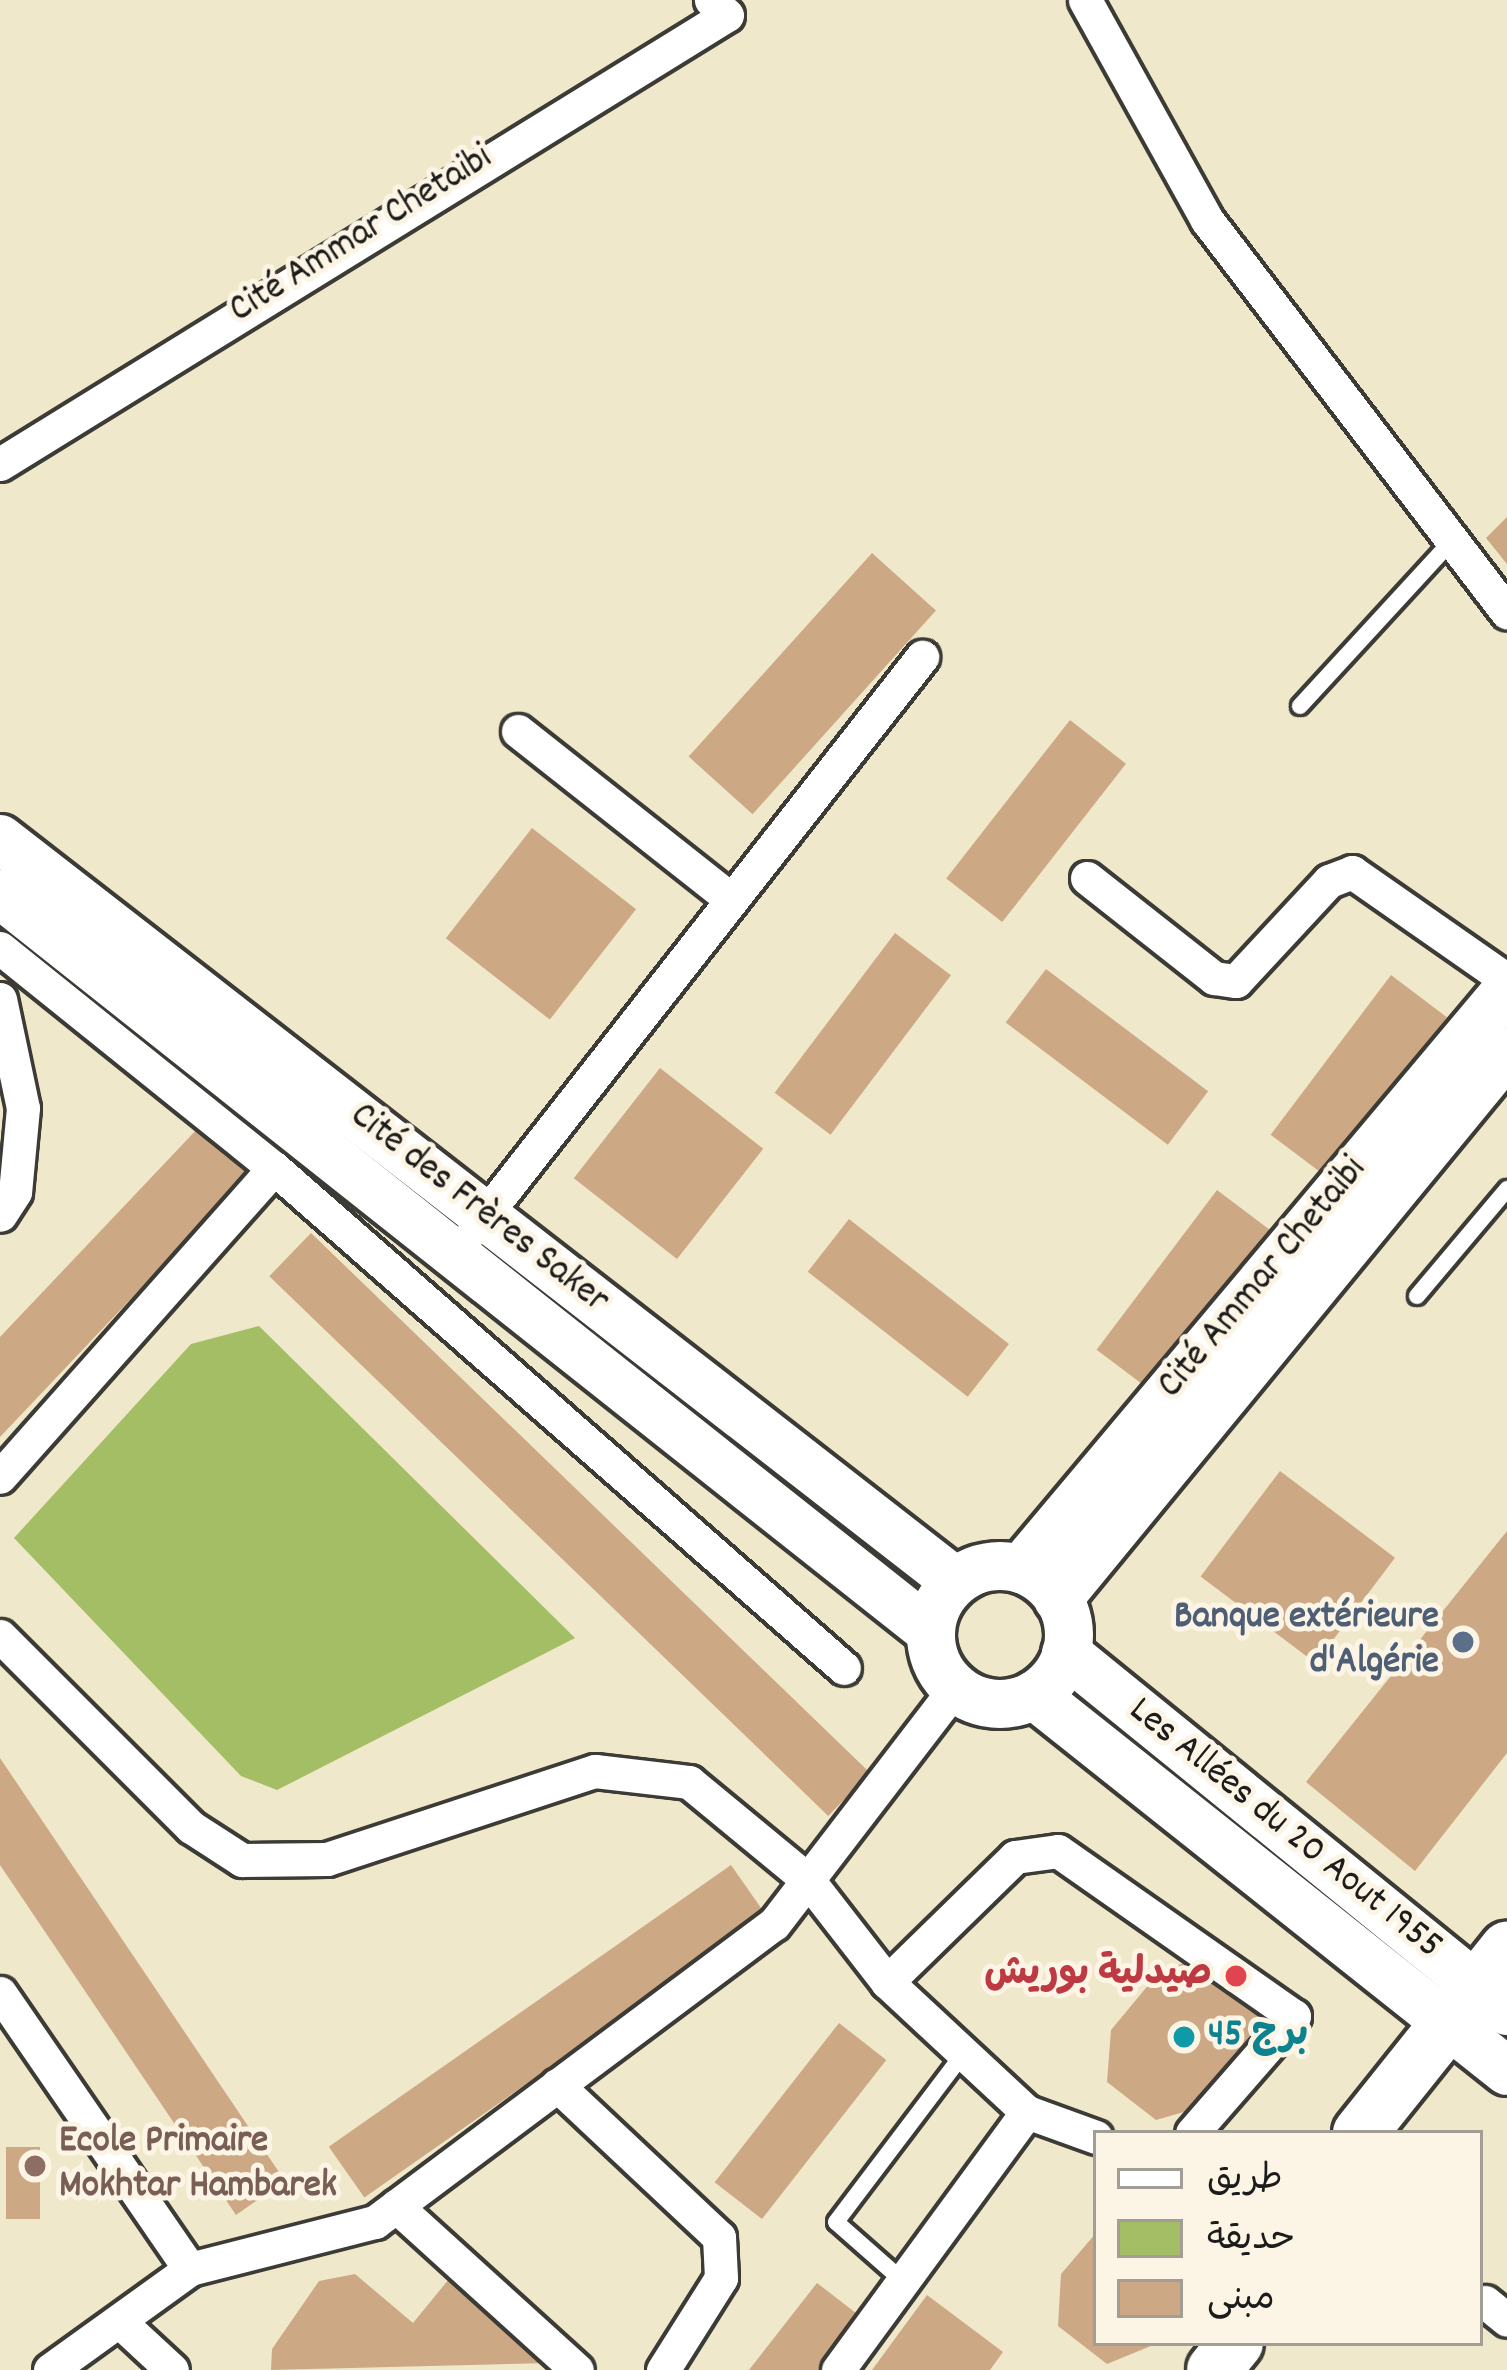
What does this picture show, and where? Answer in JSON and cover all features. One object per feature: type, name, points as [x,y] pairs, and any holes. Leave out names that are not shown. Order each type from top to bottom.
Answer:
[{"type":"main road","name":"Cité des Frères Saker","points":[[0,839],[955,1581]]},
{"type":"main road","name":"Cité des Frères Saker","points":[[0,894],[931,1631]]},
{"type":"main road","name":"Cité Ammar Chetaibi","points":[[1021,1569],[1507,990]]},
{"type":"main road","name":"Cité Ammar Chetaibi","points":[[1058,1599],[1507,1052]]},
{"type":"main road","points":[[986,1566],[1021,1569],[1058,1599],[1066,1653],[1034,1695],[994,1703],[955,1688],[931,1631],[955,1581],[986,1566]]},
{"type":"main road","name":"Les Allées du 20 Aout 1955","points":[[1066,1653],[1491,2012]]},
{"type":"main road","name":"Les Allées du 20 Aout 1955","points":[[1034,1695],[1491,2012]]},
{"type":"main road","points":[[1363,2130],[1491,2012]]},
{"type":"main road","points":[[1405,2130],[1491,2012]]},
{"type":"main road","points":[[1171,2370],[1190,2346]]},
{"type":"main road","points":[[1214,2370],[1234,2346]]},
{"type":"street","points":[[1085,0],[1207,220],[1507,613]]},
{"type":"street","name":"Cité Ammar Chetaibi","points":[[0,464],[729,5]]},
{"type":"street","points":[[454,1255],[728,897],[922,657]]},
{"type":"street","points":[[518,731],[728,897]]},
{"type":"street","points":[[1087,878],[1214,978],[1236,981],[1329,881],[1352,872],[1507,980]]},
{"type":"street","points":[[0,948],[274,1168],[844,1667]]},
{"type":"street","points":[[0,999],[22,1108],[15,1192],[0,1215]]},
{"type":"street","points":[[0,1477],[274,1168]]},
{"type":"street","points":[[0,1636],[190,1827],[242,1860],[327,1859],[595,1771],[689,1782],[808,1880],[887,1982],[967,2050],[1027,2112],[1093,2137]]},
{"type":"street","points":[[50,2370],[190,2270],[375,2222],[774,1924],[955,1688]]},
{"type":"street","points":[[887,1982],[1015,1857],[1058,1851],[1294,2016],[1195,2130]]},
{"type":"street","points":[[0,1993],[190,2270]]},
{"type":"street","points":[[557,2086],[719,2237],[721,2278],[663,2370]]},
{"type":"street","points":[[838,2370],[1027,2112]]},
{"type":"street","points":[[396,2206],[577,2370]]},
{"type":"street","points":[[119,2321],[172,2370]]},
{"type":"lane","points":[[1300,706],[1450,544]]},
{"type":"lane","points":[[1417,1296],[1507,1190]]},
{"type":"lane","points":[[903,2281],[836,2222],[967,2050]]},
{"type":"green space","points":[[259,1326],[575,1638],[277,1790],[241,1776],[14,1538],[191,1344]]},
{"type":"building","points":[[1507,517],[1507,564],[1486,538]]},
{"type":"building","points":[[872,553],[936,611],[753,814],[689,757]]},
{"type":"building","points":[[1070,720],[1126,764],[1002,922],[946,878]]},
{"type":"building","points":[[532,828],[636,909],[550,1020],[446,938]]},
{"type":"building","points":[[895,933],[951,975],[831,1135],[775,1093]]},
{"type":"building","points":[[1046,969],[1208,1091],[1168,1145],[1006,1023]]},
{"type":"building","points":[[1391,975],[1447,1017],[1327,1177],[1271,1135]]},
{"type":"building","points":[[660,1068],[763,1149],[677,1259],[574,1178]]},
{"type":"building","points":[[200,1126],[250,1173],[0,1437],[0,1337]]},
{"type":"building","points":[[1217,1190],[1272,1232],[1152,1391],[1097,1350]]},
{"type":"building","points":[[849,1219],[1009,1344],[968,1397],[808,1272]]},
{"type":"building","points":[[311,1233],[870,1773],[828,1816],[269,1276]]},
{"type":"building","points":[[1280,1471],[1395,1558],[1316,1663],[1201,1576]]},
{"type":"building","name":"Banque extérieure d'Algérie","points":[[1507,1531],[1507,1753],[1415,1871],[1306,1782]]},
{"type":"building","points":[[0,1758],[285,2181],[236,2215],[0,1865]]},
{"type":"building","points":[[731,1865],[767,1916],[364,2197],[329,2147]]},
{"type":"building","name":"برج 45","points":[[1209,1955],[1263,2003],[1257,2043],[1201,2107],[1156,2120],[1107,2082],[1111,2030],[1160,1971]]},
{"type":"building","points":[[839,2023],[886,2060],[762,2219],[715,2182]]},
{"type":"building","points":[[6,2147],[40,2147],[40,2219],[6,2219]]},
{"type":"building","points":[[1093,2237],[1093,2346],[1151,2346],[1107,2364],[1058,2326],[1061,2274]]},
{"type":"building","points":[[355,2274],[413,2323],[449,2279],[550,2363],[271,2370],[272,2349],[319,2281]]},
{"type":"building","points":[[817,2283],[865,2320],[826,2370],[749,2370]]},
{"type":"building","points":[[927,2295],[1003,2352],[990,2370],[872,2370]]},
{"type":"place","name":"Banque extérieure d'Algérie","points":[[1463,1642]]},
{"type":"place","name":"صيدلية بوريش","points":[[1236,1976]]},
{"type":"place","name":"برج 45","points":[[1184,2037]]},
{"type":"place","name":"Ecole Primaire Mokhtar Hambarek","points":[[35,2166]]}]
